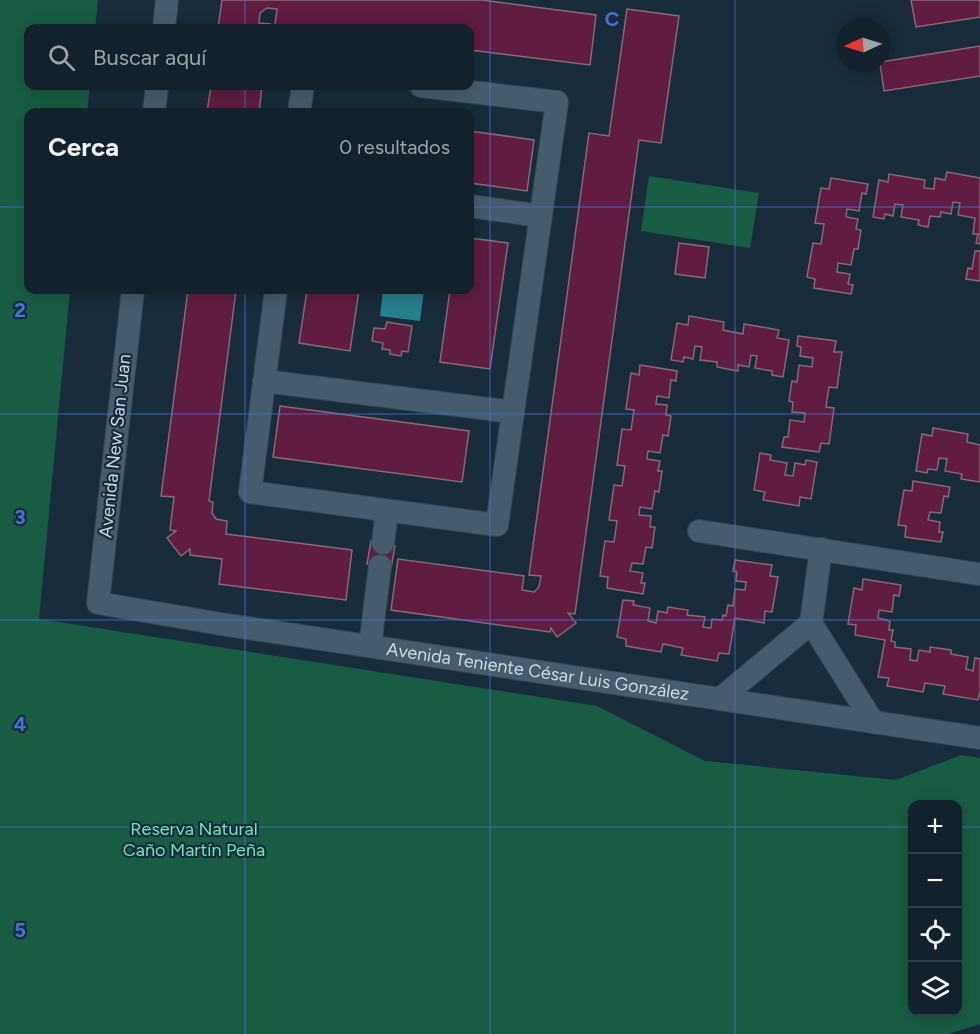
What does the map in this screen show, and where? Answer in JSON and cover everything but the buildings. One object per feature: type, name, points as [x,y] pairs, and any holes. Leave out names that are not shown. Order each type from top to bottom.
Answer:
[{"type":"street","points":[[164,24],[167,0]]},
{"type":"street","points":[[154,108],[157,90]]},
{"type":"street","points":[[300,108],[302,90]]},
{"type":"street","points":[[275,294],[250,492],[497,525],[557,102],[455,90]]},
{"type":"street","points":[[474,207],[541,216]]},
{"type":"street","name":"Avenida New San Juan","points":[[98,603],[133,294]]},
{"type":"street","points":[[264,381],[513,412]]},
{"type":"street","points":[[383,543],[387,512]]},
{"type":"street","points":[[699,531],[978,574]]},
{"type":"street","points":[[821,549],[811,623],[873,722]]},
{"type":"street","points":[[370,646],[380,566]]},
{"type":"street","name":"Avenida Teniente César Luis González","points":[[98,603],[221,624],[980,738]]},
{"type":"street","points":[[720,699],[811,623]]},
{"type":"green space","name":"Reserva Natural Caño Martín Peña","points":[[0,0],[98,0],[95,24],[24,24],[24,90],[90,90],[87,108],[24,108],[24,294],[70,294],[39,619],[597,706],[705,761],[896,780],[961,755],[980,758],[980,1024],[948,1034],[0,1034]]},
{"type":"green space","points":[[649,176],[759,193],[750,248],[641,231]]},
{"type":"water","points":[[383,294],[423,294],[420,321],[380,316]]}]
